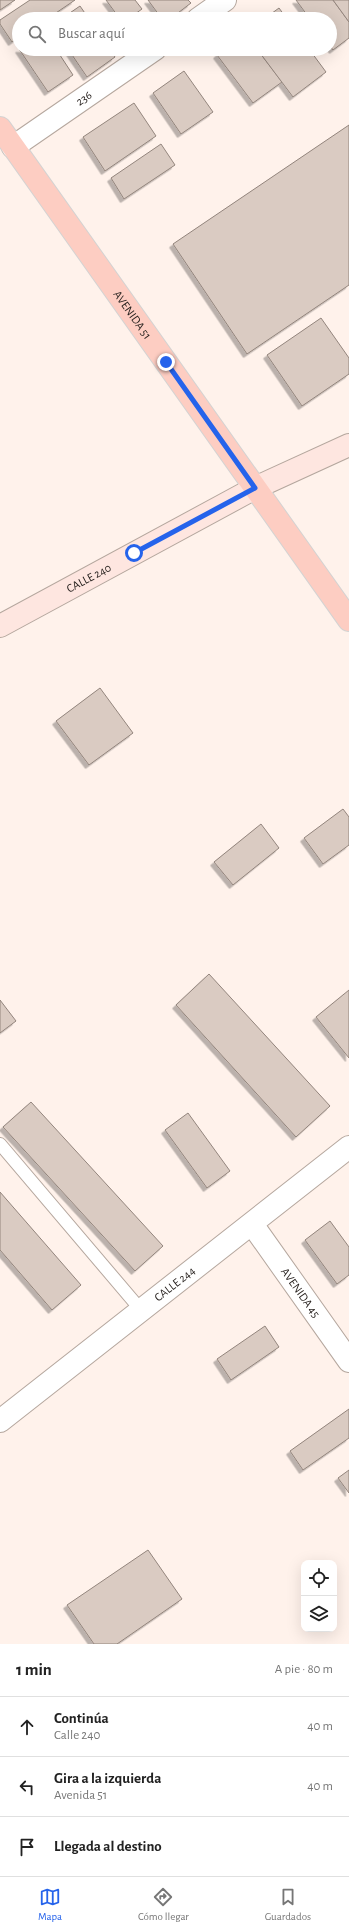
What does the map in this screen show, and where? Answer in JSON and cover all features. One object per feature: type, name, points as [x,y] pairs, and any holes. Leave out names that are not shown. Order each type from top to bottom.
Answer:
[{"type":"main road","name":"AVENIDA 51","points":[[0,128],[349,620]]},
{"type":"street","points":[[208,12],[225,0]]},
{"type":"street","name":"236","points":[[13,147],[144,56]]},
{"type":"street","name":"CALLE 240","points":[[0,626],[255,488],[349,445]]},
{"type":"street","name":"CALLE 244","points":[[0,1421],[349,1147]]},
{"type":"street","name":"AVENIDA 45","points":[[252,1224],[349,1362]]},
{"type":"lane","points":[[0,1144],[141,1310]]},
{"type":"building","points":[[0,0],[15,0],[0,10]]},
{"type":"building","points":[[30,0],[75,0],[57,12],[12,12]]},
{"type":"building","points":[[106,0],[135,0],[142,9],[138,12],[115,12]]},
{"type":"building","points":[[148,0],[188,0],[191,3],[179,12],[157,12]]},
{"type":"building","points":[[296,0],[333,0],[349,22],[349,38],[337,47],[337,12],[305,12]]},
{"type":"building","points":[[333,0],[349,0],[349,22]]},
{"type":"building","points":[[80,6],[84,12],[71,12]]},
{"type":"building","points":[[279,8],[282,12],[274,12]]},
{"type":"building","points":[[12,12],[12,42],[0,24],[0,20]]},
{"type":"building","points":[[24,56],[61,56],[73,75],[48,92]]},
{"type":"building","points":[[73,56],[114,56],[115,57],[87,77]]},
{"type":"building","points":[[218,56],[262,56],[282,82],[253,103]]},
{"type":"building","points":[[262,56],[314,56],[326,72],[293,97]]},
{"type":"building","points":[[184,71],[213,112],[181,134],[153,93]]},
{"type":"building","points":[[134,103],[156,136],[105,171],[83,137]]},
{"type":"building","points":[[349,125],[349,285],[247,354],[173,244]]},
{"type":"building","points":[[161,144],[175,165],[124,199],[111,178]]},
{"type":"building","points":[[321,318],[349,358],[349,374],[302,406],[267,355]]},
{"type":"building","points":[[100,688],[133,733],[89,765],[56,721]]},
{"type":"building","points":[[343,809],[349,817],[349,845],[323,864],[304,838]]},
{"type":"building","points":[[261,824],[279,848],[233,885],[214,862]]},
{"type":"building","points":[[209,974],[330,1106],[296,1137],[176,1005]]},
{"type":"building","points":[[349,990],[349,1058],[316,1017]]},
{"type":"building","points":[[0,1000],[16,1021],[0,1033]]},
{"type":"building","points":[[31,1102],[163,1246],[135,1271],[3,1127]]},
{"type":"building","points":[[188,1113],[230,1171],[207,1188],[165,1130]]},
{"type":"building","points":[[0,1192],[81,1285],[52,1310],[0,1250]]},
{"type":"building","points":[[330,1221],[349,1247],[349,1275],[337,1284],[305,1240]]},
{"type":"building","points":[[265,1326],[279,1347],[231,1380],[217,1359]]},
{"type":"building","points":[[349,1409],[349,1438],[303,1470],[290,1451]]},
{"type":"building","points":[[349,1470],[349,1493],[338,1478]]},
{"type":"building","points":[[148,1550],[182,1599],[117,1644],[94,1644],[67,1605]]},
{"type":"route","points":[[134,553],[255,488],[166,362]]}]
